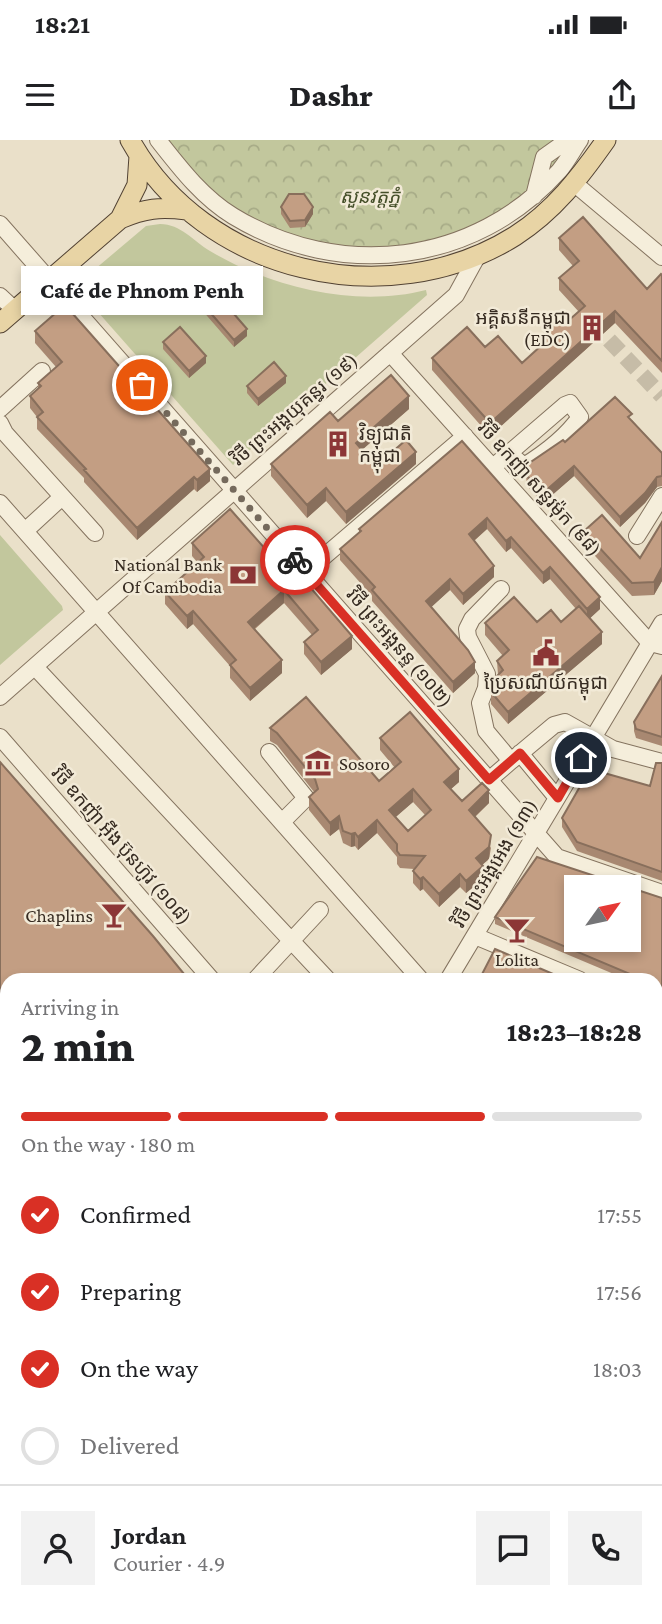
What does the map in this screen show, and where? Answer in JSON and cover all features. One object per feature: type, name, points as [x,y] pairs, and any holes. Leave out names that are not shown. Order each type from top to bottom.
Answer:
[{"type":"main road","points":[[134,148],[161,185],[187,210],[231,241],[281,264],[333,275],[387,277],[440,268],[478,255],[514,236],[540,218],[575,184],[606,140]]},
{"type":"main road","points":[[120,219],[137,186],[134,148]]},
{"type":"main road","points":[[0,323],[120,219],[142,210],[156,208],[187,210]]},
{"type":"street","points":[[158,140],[186,177],[232,215],[285,242],[344,255],[403,254],[438,247],[472,235],[504,218],[534,196],[561,169],[580,140]]},
{"type":"street","points":[[540,218],[534,196],[544,157],[568,140]]},
{"type":"street","points":[[575,184],[662,257]]},
{"type":"street","name":"វិថី ព្រះអង្គនន្ទ (១០២)","points":[[0,224],[557,858],[662,893]]},
{"type":"street","name":"វិថី ព្រះអង្គយុគន្ធរ (១៩)","points":[[0,697],[456,295],[478,255]]},
{"type":"street","points":[[0,296],[15,310]]},
{"type":"street","name":"វិថី ឧកញ៉ា សន្ធរម៉ុក (៩៨)","points":[[390,353],[656,644]]},
{"type":"street","points":[[0,409],[42,371]]},
{"type":"street","points":[[0,423],[5,433],[95,533]]},
{"type":"street","points":[[306,572],[465,436]]},
{"type":"street","points":[[493,467],[509,453]]},
{"type":"street","points":[[637,536],[662,496]]},
{"type":"street","points":[[25,531],[62,497]]},
{"type":"street","points":[[0,503],[415,973]]},
{"type":"street","points":[[501,589],[472,619],[467,629],[468,637],[486,674],[486,688],[480,703],[486,731],[558,798]]},
{"type":"street","name":"វិថី ព្រះអង្គអេង (១៣)","points":[[452,973],[593,738],[656,644],[662,623]]},
{"type":"street","points":[[35,667],[322,973]]},
{"type":"street","points":[[489,780],[554,725],[565,722],[613,749],[662,762]]},
{"type":"street","name":"វិថី ឧកញ៉ា អ៊ីង ប៊ុនហ៊ូវ (១០៨)","points":[[0,737],[206,973]]},
{"type":"street","points":[[268,751],[306,798],[282,822]]},
{"type":"street","points":[[261,973],[320,910]]},
{"type":"street","points":[[475,936],[563,973]]},
{"type":"green space","name":"សួនវត្ដភ្នំ","points":[[162,140],[577,140],[559,168],[502,216],[437,244],[344,252],[286,239],[233,213]]},
{"type":"green space","points":[[160,224],[181,230],[234,264],[287,284],[343,295],[371,297],[426,290],[427,295],[233,465],[75,286],[146,226]]},
{"type":"green space","points":[[0,535],[63,610],[0,665]]},
{"type":"building","points":[[289,194],[304,194],[313,207],[305,220],[290,221],[281,207]]},
{"type":"building","name":"អគ្គិសនីកម្ពុជា (EDC)","points":[[583,217],[647,289],[662,275],[662,361],[615,311],[490,423],[432,358],[467,327],[485,347],[498,336],[522,363],[543,344],[548,325],[568,321],[585,306],[559,278],[579,261],[559,238]]},
{"type":"building","points":[[208,284],[247,329],[234,340],[195,295]]},
{"type":"building","points":[[65,305],[210,469],[197,480],[194,477],[137,528],[37,417],[43,412],[30,396],[41,386],[38,383],[62,362],[35,331]]},
{"type":"building","points":[[180,327],[206,356],[189,371],[163,342]]},
{"type":"building","points":[[274,362],[286,376],[258,399],[247,386]]},
{"type":"building","points":[[391,375],[409,396],[356,443],[376,466],[406,440],[416,452],[346,512],[326,488],[307,505],[271,464],[330,412],[338,421]]},
{"type":"building","points":[[615,397],[632,414],[628,417],[662,453],[662,476],[657,477],[620,517],[574,466],[543,493],[527,476],[531,472],[525,466],[563,440],[565,442]]},
{"type":"building","points":[[462,441],[600,597],[587,609],[550,567],[543,573],[511,537],[506,541],[487,518],[469,534],[494,566],[463,594],[450,579],[426,601],[475,662],[453,682],[372,590],[375,587],[340,549],[361,531],[359,529]]},
{"type":"building","points":[[230,509],[297,585],[304,580],[352,636],[321,662],[304,642],[318,630],[284,590],[248,622],[282,660],[250,688],[230,665],[236,660],[193,611],[187,616],[165,592],[204,557],[192,543]]},
{"type":"building","points":[[602,515],[640,558],[662,522],[662,567],[654,582],[632,583],[584,531]]},
{"type":"building","name":"ប្រៃសណីយ៍កម្ពុជា","points":[[514,597],[537,622],[551,610],[561,622],[579,606],[602,632],[508,712],[491,692],[497,676],[503,670],[497,661],[509,650],[485,623]]},
{"type":"building","points":[[662,676],[662,737],[636,729],[634,722]]},
{"type":"building","points":[[306,697],[379,781],[401,762],[380,738],[410,712],[459,769],[444,782],[462,801],[482,783],[489,790],[469,810],[491,835],[489,847],[476,858],[483,866],[466,881],[460,874],[439,894],[423,877],[420,879],[413,871],[425,856],[400,855],[397,844],[377,820],[358,837],[355,833],[343,831],[339,816],[330,823],[309,797],[318,789],[315,779],[270,728]],"holes":[[[413,789],[431,810],[408,831],[389,810]]]},
{"type":"building","points":[[0,762],[183,973],[0,973]]},
{"type":"building","points":[[656,763],[662,763],[662,872],[577,842],[562,818],[590,769],[650,786]]},
{"type":"building","points":[[537,857],[592,875],[564,875],[564,946],[495,917]]},
{"type":"building","points":[[641,891],[662,898],[662,973],[627,973],[578,952],[641,952]]},
{"type":"building","points":[[495,949],[551,973],[483,973]]},
{"type":"tunnel","points":[[609,340],[662,396]]},
{"type":"way so far","points":[[142,385],[295,560]]},
{"type":"place","name":"អគ្គិសនីកម្ពុជា (EDC)","points":[[592,328]]},
{"type":"place","name":"Café de Phnom Penh","points":[[142,385]]},
{"type":"place","name":"វិទ្យុជាតិ កម្ពុជា","points":[[338,444]]},
{"type":"place","name":"National Bank Of Cambodia","points":[[243,575]]},
{"type":"place","name":"ប្រៃសណីយ៍កម្ពុជា","points":[[546,653]]},
{"type":"place","name":"Sosoro","points":[[318,763]]},
{"type":"place","name":"Chaplins","points":[[114,915]]},
{"type":"place","name":"Lolita","points":[[517,930]]},
{"type":"route","points":[[295,560],[489,780],[520,753],[558,798],[581,758]]}]
